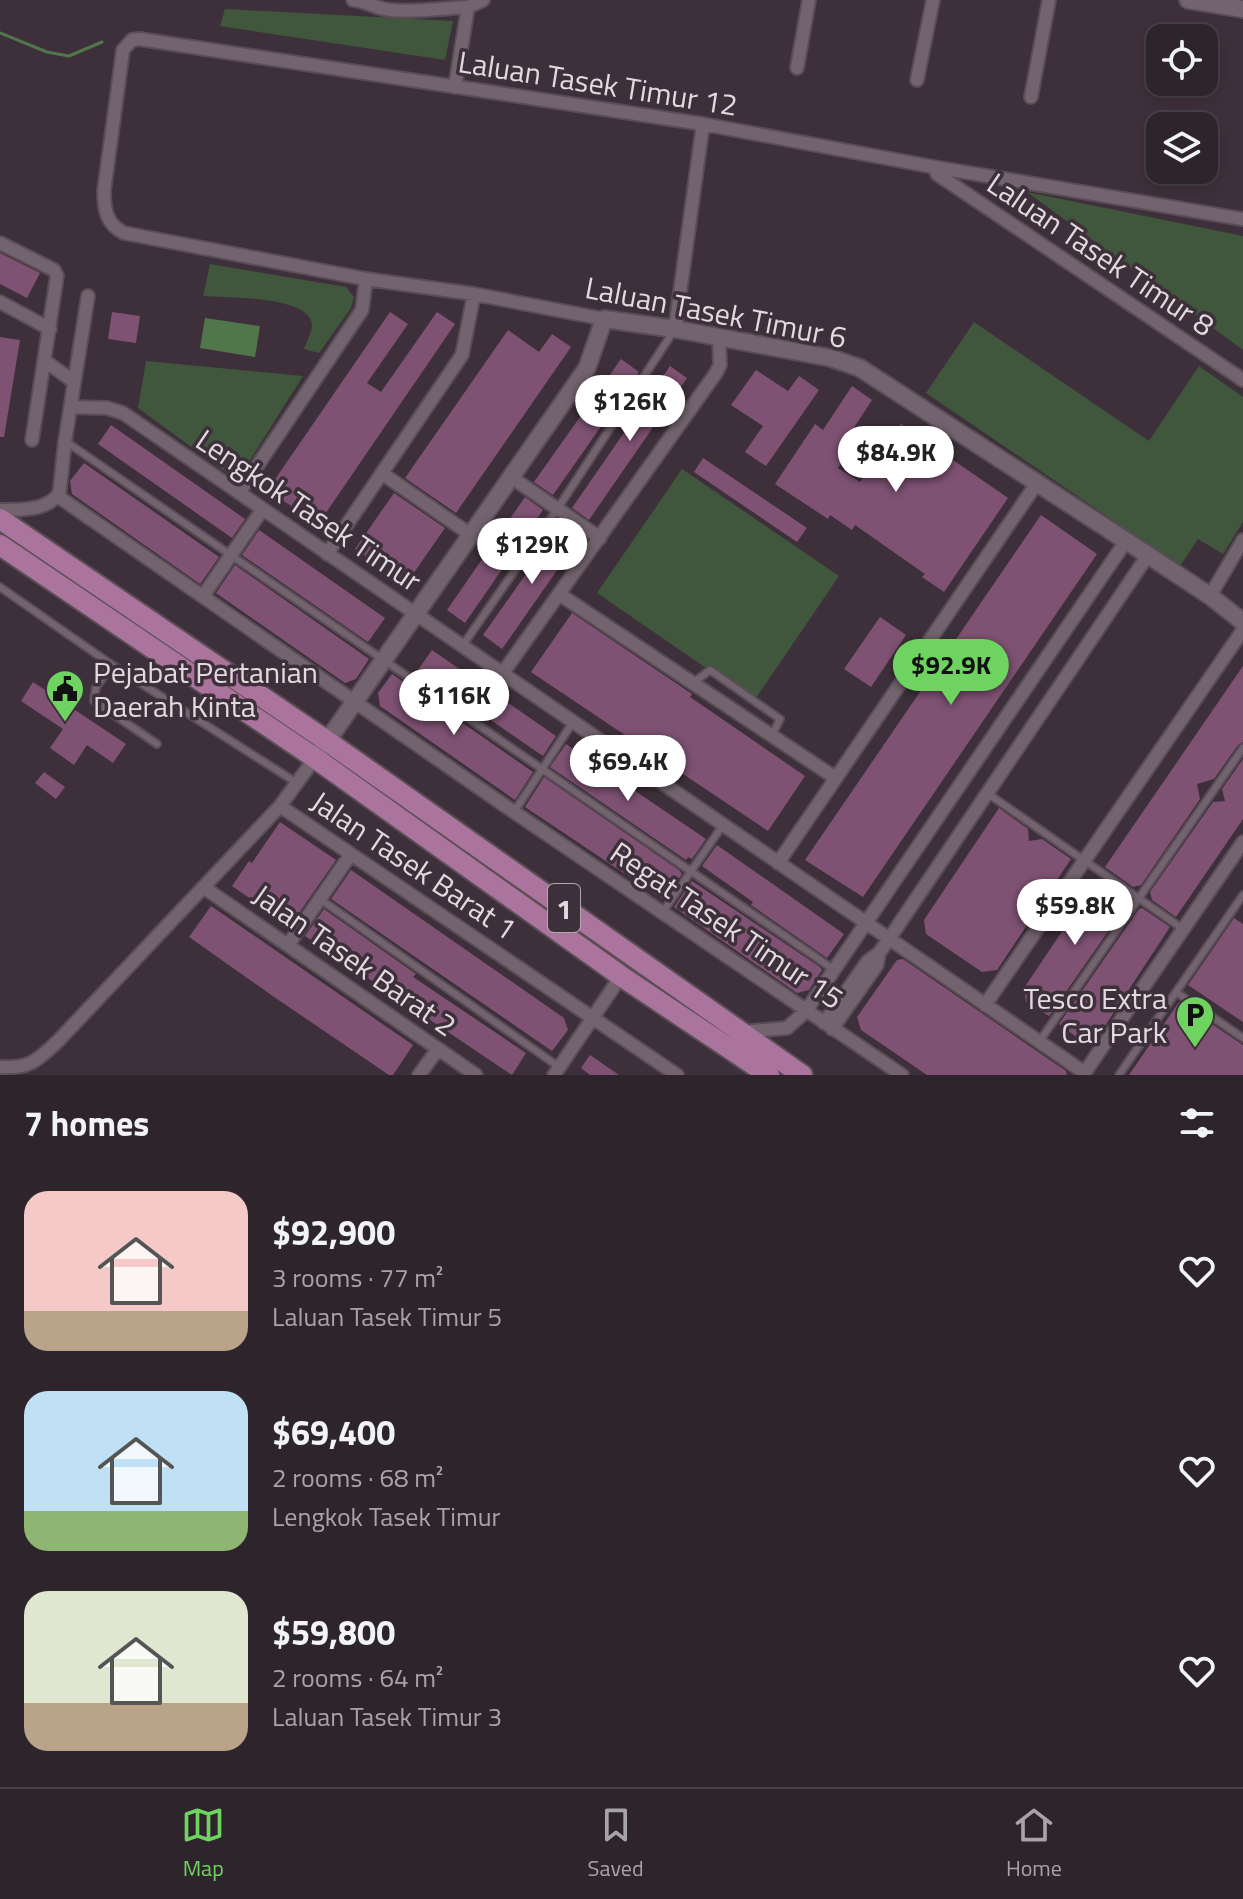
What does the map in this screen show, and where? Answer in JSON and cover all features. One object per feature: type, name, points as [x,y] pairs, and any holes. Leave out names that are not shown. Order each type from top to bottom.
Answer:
[{"type":"main road","name":"1","points":[[0,519],[321,749],[621,976],[769,1075]]},
{"type":"main road","name":"1","points":[[0,545],[321,749],[802,1075]]},
{"type":"street","points":[[353,0],[365,0],[394,11],[468,7],[483,0]]},
{"type":"street","points":[[797,68],[809,0]]},
{"type":"street","points":[[917,80],[933,0]]},
{"type":"street","points":[[1031,97],[1049,0]]},
{"type":"street","points":[[1188,0],[1243,9]]},
{"type":"street","points":[[455,87],[468,7]]},
{"type":"street","name":"Laluan Tasek Timur 12","points":[[111,224],[104,205],[104,191],[123,50],[132,40],[139,39],[703,124],[1243,219]]},
{"type":"street","points":[[675,329],[703,124]]},
{"type":"street","name":"Laluan Tasek Timur 8","points":[[934,167],[937,174],[1243,380]]},
{"type":"street","name":"Laluan Tasek Timur 6","points":[[111,224],[124,233],[366,279],[474,294],[675,329],[831,358],[860,368],[1210,596],[1243,622]]},
{"type":"street","points":[[0,243],[56,273],[32,440]]},
{"type":"street","points":[[239,493],[362,310],[366,279]]},
{"type":"street","points":[[327,554],[462,355],[474,294]]},
{"type":"street","points":[[0,510],[36,508],[58,495],[88,296]]},
{"type":"street","points":[[0,302],[50,329]]},
{"type":"street","points":[[0,1067],[24,1067],[37,1060],[124,974],[208,880],[280,806],[587,368],[604,319]]},
{"type":"street","points":[[502,674],[716,373],[720,365],[719,338]]},
{"type":"street","points":[[45,361],[73,381]]},
{"type":"street","name":"Lengkok Tasek Timur","points":[[71,407],[107,408],[123,413],[1084,1074]]},
{"type":"street","points":[[383,474],[471,535]]},
{"type":"street","points":[[511,477],[600,538]]},
{"type":"street","points":[[778,863],[1037,483]]},
{"type":"street","name":"Regat Tasek Timur 15","points":[[58,495],[514,812],[902,1075]]},
{"type":"street","points":[[203,596],[262,510]]},
{"type":"street","points":[[1210,596],[1243,540]]},
{"type":"street","points":[[742,1032],[787,1028],[806,1011],[1126,541]]},
{"type":"street","points":[[828,1026],[877,965],[879,953],[1148,555]]},
{"type":"street","points":[[559,594],[834,777]]},
{"type":"street","points":[[985,1005],[1243,630]]},
{"type":"street","name":"Jalan Tasek Barat 1","points":[[280,806],[677,1075]]},
{"type":"street","points":[[1084,1074],[1243,842]]},
{"type":"street","points":[[288,945],[351,854]]},
{"type":"street","name":"Jalan Tasek Barat 2","points":[[205,886],[476,1075]]},
{"type":"street","points":[[556,1071],[621,976]]},
{"type":"street","points":[[419,1075],[438,1049]]},
{"type":"lane","points":[[462,647],[558,508],[675,329]]},
{"type":"lane","points":[[65,441],[833,969]]},
{"type":"lane","points":[[0,587],[112,665],[297,783]]},
{"type":"lane","points":[[112,665],[96,687],[94,701],[157,744]]},
{"type":"lane","points":[[693,683],[710,670],[780,719],[772,736]]},
{"type":"lane","points":[[514,812],[573,722]]},
{"type":"lane","points":[[1039,1042],[1243,748]]},
{"type":"lane","points":[[987,793],[1183,929]]},
{"type":"lane","points":[[662,913],[723,825]]},
{"type":"lane","points":[[1119,1075],[1243,895]]},
{"type":"lane","points":[[320,899],[556,1071]]},
{"type":"lane","points":[[1176,992],[1243,1038]]},
{"type":"shaded area","points":[[225,9],[453,21],[445,60],[220,26]]},
{"type":"shaded area","points":[[1027,192],[1243,236],[1243,350]]},
{"type":"shaded area","points":[[210,264],[346,287],[354,297],[351,308],[319,353],[304,349],[312,325],[308,315],[297,308],[265,300],[203,296]]},
{"type":"shaded area","points":[[205,318],[260,326],[255,357],[200,348]]},
{"type":"shaded area","points":[[974,322],[1149,441],[1199,366],[1243,397],[1243,522],[1223,554],[1198,539],[1180,566],[926,393]]},
{"type":"shaded area","points":[[146,361],[303,376],[242,473],[227,473],[138,408]]},
{"type":"shaded area","points":[[682,469],[839,576],[754,701],[597,593]]},
{"type":"building","points":[[0,253],[40,273],[27,298],[0,284]]},
{"type":"building","points":[[112,312],[140,316],[136,343],[108,339]]},
{"type":"building","points":[[390,312],[408,324],[367,383],[381,392],[437,312],[455,324],[319,523],[267,491]]},
{"type":"building","points":[[508,330],[539,352],[552,334],[571,347],[456,513],[405,478]]},
{"type":"building","points":[[0,337],[20,340],[4,437],[0,437]]},
{"type":"building","points":[[621,359],[639,372],[553,495],[534,482]]},
{"type":"building","points":[[670,366],[687,378],[589,520],[572,508]]},
{"type":"building","points":[[756,370],[788,391],[799,376],[819,390],[766,466],[745,452],[763,426],[731,405]]},
{"type":"building","points":[[852,386],[872,400],[844,443],[852,448],[838,468],[860,482],[901,424],[1008,498],[944,592],[922,577],[925,574],[855,525],[852,530],[830,515],[828,519],[775,484],[815,424],[823,430]]},
{"type":"building","points":[[111,425],[245,519],[232,538],[98,444]]},
{"type":"building","points":[[703,458],[807,528],[797,542],[694,472]]},
{"type":"building","points":[[84,463],[219,557],[200,584],[72,494],[70,481]]},
{"type":"building","points":[[394,493],[445,528],[406,584],[355,549]]},
{"type":"building","points":[[525,497],[543,510],[465,623],[447,610]]},
{"type":"building","points":[[1041,515],[1097,554],[863,897],[805,860]]},
{"type":"building","points":[[562,523],[581,536],[502,649],[483,635]]},
{"type":"building","points":[[259,530],[385,618],[368,642],[242,555]]},
{"type":"building","points":[[235,565],[369,659],[356,679],[345,683],[216,593]]},
{"type":"building","points":[[572,613],[692,694],[690,697],[805,776],[768,831],[531,672]]},
{"type":"building","points":[[880,617],[906,635],[871,687],[844,669]]},
{"type":"building","points":[[432,650],[556,736],[543,756],[418,670]]},
{"type":"building","points":[[1243,666],[1243,742],[1214,779],[1197,784],[1200,799],[1141,885],[1133,887],[1105,867]]},
{"type":"building","points":[[392,674],[533,772],[515,800],[380,706],[378,693]]},
{"type":"building","points":[[33,682],[126,744],[113,763],[87,745],[74,765],[50,748],[63,729],[21,701]]},
{"type":"building","points":[[566,744],[706,839],[692,859],[688,857],[686,860],[550,767]]},
{"type":"building","points":[[1243,759],[1243,819],[1176,917],[1152,900],[1150,892],[1213,802],[1225,801],[1222,789]]},
{"type":"building","points":[[44,772],[65,787],[56,799],[35,783]]},
{"type":"building","points":[[544,777],[679,870],[682,874],[664,900],[525,807]]},
{"type":"building","points":[[999,808],[1028,829],[1029,841],[1042,839],[1071,859],[997,970],[982,972],[926,934],[924,920]]},
{"type":"building","points":[[280,822],[336,860],[290,926],[232,886]]},
{"type":"building","points":[[717,845],[844,934],[827,958],[702,866]]},
{"type":"building","points":[[351,870],[564,1018],[568,1030],[552,1051],[331,899]]},
{"type":"building","points":[[1098,878],[1127,897],[1128,903],[1049,1016],[1026,1002],[1024,988]]},
{"type":"building","points":[[692,881],[820,967],[822,970],[809,990],[797,993],[674,907]]},
{"type":"building","points":[[211,906],[413,1045],[393,1075],[189,937]]},
{"type":"building","points":[[1142,908],[1170,927],[1097,1038],[1083,1042],[1059,1024]]},
{"type":"building","points":[[324,909],[416,974],[413,977],[526,1053],[512,1075],[305,936]]},
{"type":"building","points":[[1234,918],[1243,924],[1243,1022],[1188,985]]},
{"type":"building","points":[[903,959],[1066,1071],[1067,1075],[927,1075],[861,1030],[857,1017],[897,960]]},
{"type":"building","name":"Tesco Extra Car Park","points":[[1179,1002],[1243,1045],[1243,1075],[1129,1075]]},
{"type":"building","points":[[590,1055],[619,1075],[590,1075],[581,1068]]},
{"type":"waterway","points":[[0,33],[47,52],[69,56],[102,42]]},
{"type":"place","name":"Pejabat Pertanian Daerah Kinta","points":[[65,723]]},
{"type":"place","name":"Tesco Extra Car Park","points":[[1195,1049]]}]
